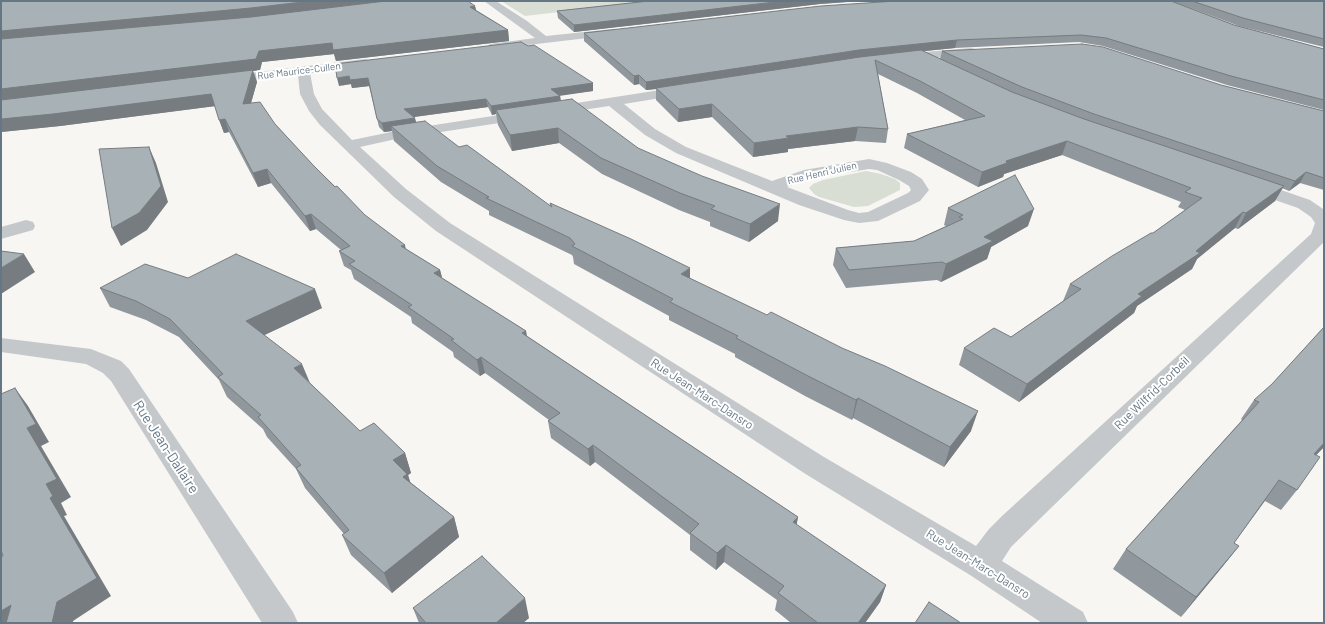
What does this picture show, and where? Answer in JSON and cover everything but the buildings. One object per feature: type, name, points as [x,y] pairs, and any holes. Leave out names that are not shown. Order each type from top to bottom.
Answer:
[{"type":"street","points":[[489,1],[523,23],[544,40]]},
{"type":"street","points":[[485,48],[627,30]]},
{"type":"street","points":[[890,59],[984,50]]},
{"type":"street","points":[[921,56],[946,68]]},
{"type":"street","name":"Rue Maurice-Cullen","points":[[210,82],[381,61]]},
{"type":"street","name":"Rue Jean-Marc-Dansro","points":[[303,70],[307,94],[316,111],[348,145],[414,205],[459,238],[814,465],[981,565],[1071,623]]},
{"type":"street","points":[[348,145],[396,135],[699,88]]},
{"type":"street","name":"Rue Henri Julien","points":[[613,102],[632,119],[670,144],[692,155],[772,188],[836,213],[859,218],[872,217],[914,197],[920,190],[916,183],[893,170],[869,164],[795,178],[772,188]]},
{"type":"street","name":"Rue Wilfrid-Corbeil","points":[[981,565],[1000,538],[1013,525],[1318,237],[1324,227],[1324,223],[1318,213],[1304,204],[1233,180]]},
{"type":"street","points":[[1,233],[26,226]]},
{"type":"street","name":"Rue Jean-Dallaire","points":[[2,345],[84,355],[99,360],[112,367],[120,375],[281,623]]},
{"type":"shaded area","points":[[501,1],[654,1],[525,16]]},
{"type":"shaded area","points":[[866,171],[895,179],[900,183],[900,190],[868,206],[854,207],[819,197],[809,188],[813,184],[823,180]]}]
